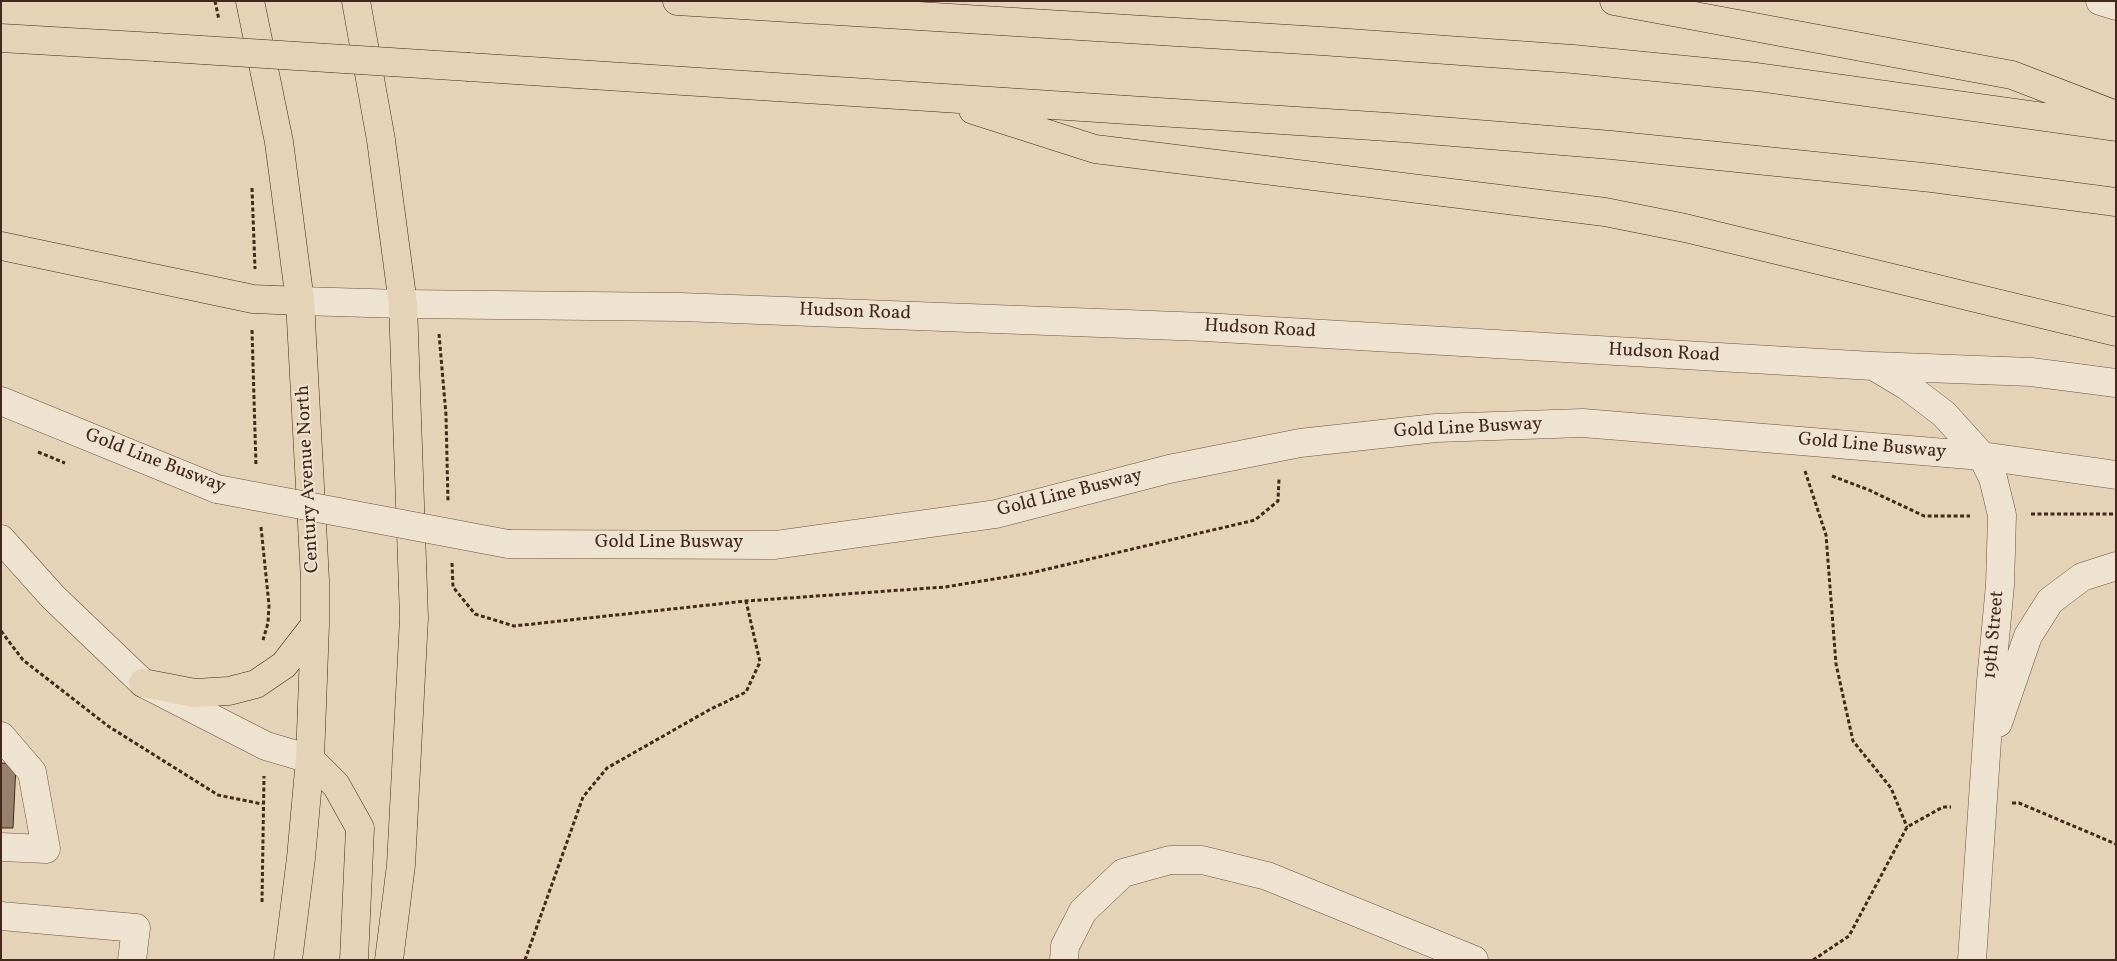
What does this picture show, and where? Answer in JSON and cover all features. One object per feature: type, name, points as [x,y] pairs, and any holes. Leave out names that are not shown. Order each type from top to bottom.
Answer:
[{"type":"main road","name":"Century Avenue North","points":[[250,1],[279,142],[300,301],[315,625],[310,759],[301,858],[288,960]]},
{"type":"main road","points":[[356,1],[381,140],[403,304],[414,618],[401,865],[388,960]]},
{"type":"main road","points":[[677,1],[1331,41],[1573,59],[1757,77],[2116,127]]},
{"type":"main road","points":[[1614,1],[2012,75],[2116,115]]},
{"type":"main road","points":[[1,38],[934,97],[1404,128],[1611,144],[1923,177],[2116,202]]},
{"type":"main road","points":[[934,97],[1095,150],[1605,212],[1694,231],[2116,332]]},
{"type":"main road","points":[[1,246],[253,299],[300,301]]},
{"type":"main road","points":[[143,683],[195,693],[229,691],[256,684],[284,665],[315,625]]},
{"type":"main road","points":[[310,759],[336,785],[360,828],[354,960]]},
{"type":"street","points":[[2100,1],[2116,6]]},
{"type":"street","name":"Hudson Road","points":[[300,301],[691,307],[1184,326],[1873,366],[2032,372],[2116,383]]},
{"type":"street","name":"19th Street","points":[[1873,366],[1907,386],[1944,414],[1982,456],[1993,478],[2002,515],[2000,585],[1972,960]]},
{"type":"street","name":"Gold Line Busway","points":[[1,397],[39,416]]},
{"type":"street","name":"Gold Line Busway","points":[[1,401],[217,489],[508,544],[775,545],[996,514],[1169,468],[1300,443],[1436,428],[1583,422],[1982,456],[2116,475]]},
{"type":"street","points":[[1,539],[53,597],[143,683],[266,746],[310,759]]},
{"type":"street","points":[[1986,764],[2028,636],[2050,601],[2082,577],[2116,566]]},
{"type":"street","points":[[1,736],[32,772],[46,849],[1,847]]},
{"type":"street","points":[[1064,960],[1065,946],[1083,912],[1123,873],[1170,860],[1202,860],[1267,876],[1474,960]]},
{"type":"street","points":[[1,916],[136,928],[132,960]]},
{"type":"path","points":[[215,1],[219,21]]},
{"type":"path","points":[[251,181],[256,260]]},
{"type":"path","points":[[435,304],[446,415],[448,507]]},
{"type":"path","points":[[1811,469],[1803,466],[1826,535],[1836,664],[1853,741],[1890,788],[1907,827]]},
{"type":"path","points":[[1828,475],[1869,490],[1924,516],[2067,513],[2116,514]]},
{"type":"path","points":[[452,560],[453,587],[475,614],[514,626],[746,601],[945,587],[1031,573],[1255,520],[1278,501],[1279,476],[1269,478]]},
{"type":"path","points":[[525,960],[583,797],[607,768],[709,710],[746,692],[760,662],[746,601]]},
{"type":"path","points":[[1,631],[23,660],[108,726],[218,795],[262,804],[262,911]]},
{"type":"building","points":[[1,763],[16,764],[13,828],[1,828]]}]
